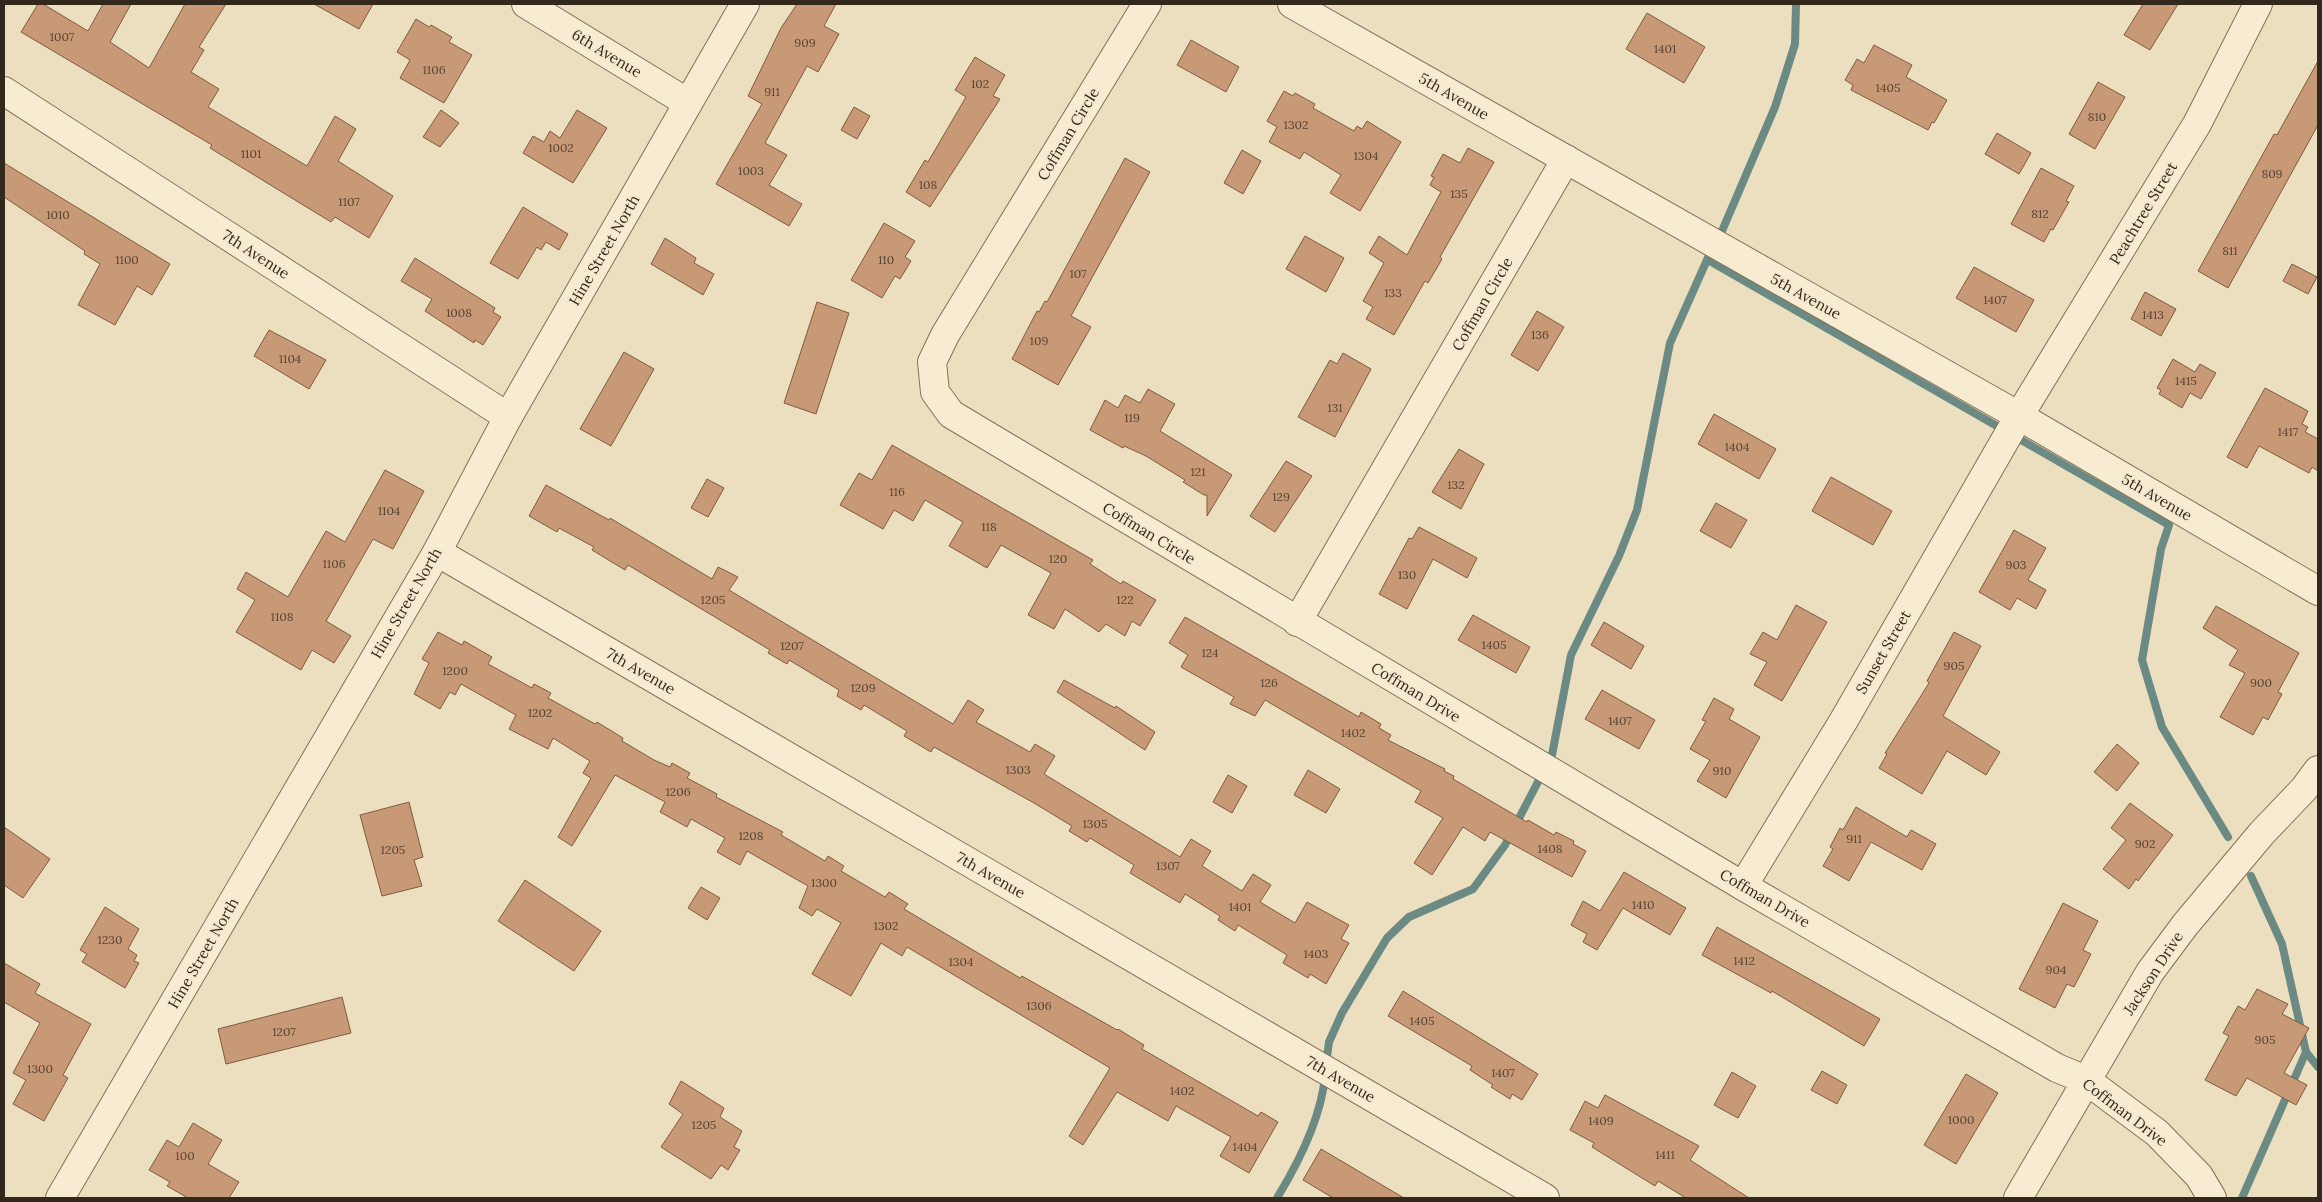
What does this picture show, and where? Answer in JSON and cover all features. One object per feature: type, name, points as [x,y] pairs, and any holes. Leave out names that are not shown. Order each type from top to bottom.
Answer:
[{"type":"street","name":"6th Avenue","points":[[526,4],[688,102]]},
{"type":"street","name":"Hine Street North","points":[[60,1198],[437,552],[508,417],[745,4]]},
{"type":"street","name":"Coffman Circle","points":[[1147,4],[945,335],[932,362],[935,392],[951,414],[1297,622],[1566,159]]},
{"type":"street","name":"5th Avenue","points":[[1292,4],[2019,416],[2318,590]]},
{"type":"street","name":"Peachtree Street","points":[[2019,416],[2197,124],[2258,4]]},
{"type":"street","name":"7th Avenue","points":[[4,91],[508,417]]},
{"type":"street","name":"Sunset Street","points":[[1743,886],[1844,720],[2019,416]]},
{"type":"street","name":"7th Avenue","points":[[437,552],[1545,1198]]},
{"type":"street","name":"Coffman Drive","points":[[1297,622],[1743,886],[2057,1068],[2086,1080],[2157,1132],[2199,1176],[2212,1198]]},
{"type":"street","name":"Jackson Drive","points":[[2018,1198],[2150,972],[2179,933],[2262,833],[2304,789],[2318,770]]},
{"type":"building","points":[[38,4],[43,4],[88,31],[103,4],[131,4],[110,42],[149,68],[185,4],[226,4],[199,47],[204,50],[191,72],[219,89],[208,107],[307,166],[335,116],[356,129],[338,161],[393,196],[369,238],[335,217],[331,222],[210,148],[212,145],[21,32]]},
{"type":"building","points":[[314,4],[373,4],[359,29]]},
{"type":"building","points":[[797,4],[836,4],[824,26],[839,34],[818,72],[807,66],[765,143],[787,155],[769,185],[802,204],[789,226],[716,184],[762,104],[748,96],[781,28]]},
{"type":"building","points":[[2143,4],[2178,4],[2150,50],[2124,35]]},
{"type":"building","points":[[1647,13],[1705,47],[1684,83],[1626,49]]},
{"type":"building","points":[[416,19],[452,37],[449,42],[472,55],[444,103],[400,78],[410,60],[397,52]]},
{"type":"building","points":[[1191,40],[1239,67],[1226,92],[1177,65]]},
{"type":"building","points":[[1874,45],[1912,65],[1906,77],[1947,100],[1928,130],[1851,90],[1853,85],[1845,80],[1857,59],[1864,63]]},
{"type":"building","points":[[975,57],[1005,75],[993,96],[1000,99],[930,207],[906,192],[925,160],[928,162],[966,97],[955,90]]},
{"type":"building","points":[[2318,61],[2318,125],[2228,288],[2198,271],[2274,134],[2277,135]]},
{"type":"building","points":[[2098,82],[2125,97],[2095,149],[2069,134]]},
{"type":"building","points":[[1284,91],[1293,96],[1295,93],[1315,104],[1313,108],[1354,131],[1357,126],[1362,129],[1367,121],[1401,142],[1360,211],[1330,193],[1341,175],[1304,152],[1300,159],[1269,142],[1277,127],[1267,121]]},
{"type":"building","points":[[854,107],[870,116],[857,139],[841,130]]},
{"type":"building","points":[[441,110],[459,123],[440,147],[423,137]]},
{"type":"building","points":[[577,110],[607,128],[573,183],[523,153],[533,136],[544,142],[550,131],[560,138]]},
{"type":"building","points":[[1997,133],[2031,153],[2019,174],[1985,154]]},
{"type":"building","points":[[1468,148],[1494,162],[1440,257],[1442,259],[1428,283],[1425,281],[1394,335],[1366,319],[1373,307],[1363,301],[1384,263],[1369,253],[1379,236],[1407,255],[1441,192],[1430,185],[1434,177],[1431,176],[1443,154],[1460,163]]},
{"type":"building","points":[[1242,150],[1261,161],[1243,194],[1224,183]]},
{"type":"building","points":[[1125,158],[1150,172],[1071,316],[1091,327],[1058,385],[1012,359],[1037,311],[1039,312],[1045,301],[1047,302]]},
{"type":"building","points":[[4,163],[170,264],[152,295],[137,286],[115,325],[78,305],[100,264],[84,254],[85,251],[4,197]]},
{"type":"building","points":[[2041,168],[2074,186],[2066,201],[2069,202],[2044,242],[2011,224]]},
{"type":"building","points":[[523,207],[568,234],[559,250],[546,242],[541,250],[537,247],[518,279],[490,263]]},
{"type":"building","points":[[884,223],[915,241],[905,257],[911,261],[900,279],[895,276],[882,298],[851,280]]},
{"type":"building","points":[[1305,236],[1344,258],[1326,292],[1286,269]]},
{"type":"building","points":[[665,238],[696,258],[694,263],[714,274],[703,295],[651,264]]},
{"type":"building","points":[[415,258],[495,308],[493,312],[501,317],[483,345],[475,340],[474,343],[425,311],[432,299],[401,281]]},
{"type":"building","points":[[2292,264],[2317,277],[2308,294],[2283,281]]},
{"type":"building","points":[[1974,267],[2034,300],[2016,332],[1956,298]]},
{"type":"building","points":[[2145,292],[2176,309],[2161,336],[2131,319]]},
{"type":"building","points":[[817,302],[849,313],[816,414],[784,403]]},
{"type":"building","points":[[1537,311],[1564,327],[1538,371],[1511,355]]},
{"type":"building","points":[[269,330],[326,360],[309,389],[254,356]]},
{"type":"building","points":[[624,352],[654,369],[611,446],[580,429]]},
{"type":"building","points":[[1343,353],[1371,369],[1335,437],[1298,417],[1330,360],[1337,364]]},
{"type":"building","points":[[2173,359],[2195,372],[2200,364],[2216,373],[2201,399],[2190,393],[2182,408],[2159,394],[2161,390],[2157,388]]},
{"type":"building","points":[[2265,388],[2308,411],[2302,424],[2308,427],[2305,432],[2318,439],[2318,471],[2312,467],[2309,473],[2259,446],[2247,468],[2227,457]]},
{"type":"building","points":[[1148,389],[1175,404],[1160,431],[1232,475],[1207,516],[1207,495],[1183,482],[1185,480],[1146,456],[1124,446],[1123,448],[1090,430],[1105,400],[1118,408],[1125,395],[1140,403]]},
{"type":"building","points":[[1714,414],[1776,449],[1759,479],[1698,444]]},
{"type":"building","points":[[892,445],[1093,560],[1090,564],[1121,584],[1123,581],[1156,600],[1140,626],[1132,621],[1125,636],[1106,624],[1099,632],[1065,609],[1054,629],[1028,615],[1051,573],[1001,545],[987,568],[949,546],[963,522],[925,500],[913,521],[894,510],[883,529],[840,505],[859,473],[872,480]]},
{"type":"building","points":[[1459,449],[1484,464],[1461,509],[1432,492]]},
{"type":"building","points":[[1286,461],[1312,476],[1275,532],[1250,516]]},
{"type":"building","points":[[385,470],[424,491],[393,549],[373,539],[326,621],[351,636],[334,663],[312,650],[301,670],[236,632],[255,600],[237,589],[246,572],[288,597],[326,531],[345,542]]},
{"type":"building","points":[[1831,477],[1892,511],[1873,545],[1812,511]]},
{"type":"building","points":[[707,479],[724,488],[708,517],[691,508]]},
{"type":"building","points":[[546,485],[609,520],[610,518],[712,579],[718,567],[738,577],[729,590],[953,724],[968,700],[984,710],[976,722],[1030,752],[1035,744],[1055,756],[1044,774],[1180,857],[1191,839],[1211,851],[1202,866],[1242,891],[1253,874],[1271,885],[1260,902],[1295,923],[1307,902],[1349,925],[1341,939],[1349,943],[1326,984],[1310,974],[1308,978],[1283,963],[1287,955],[1238,925],[1235,931],[1218,920],[1220,916],[1185,894],[1180,903],[1130,873],[1134,865],[1090,838],[1087,842],[1069,831],[1072,826],[1034,803],[934,747],[931,752],[904,736],[907,731],[864,705],[861,710],[837,696],[839,690],[789,660],[787,664],[768,653],[770,650],[628,565],[625,570],[592,550],[594,547],[559,528],[557,532],[529,516]]},
{"type":"building","points":[[1716,503],[1747,520],[1731,548],[1700,531]]},
{"type":"building","points":[[1419,527],[1477,558],[1467,578],[1433,559],[1407,609],[1379,594],[1409,538],[1412,539]]},
{"type":"building","points":[[2014,530],[2046,548],[2028,580],[2046,590],[2036,609],[2017,598],[2010,610],[1979,592]]},
{"type":"building","points":[[1796,605],[1827,622],[1782,701],[1754,685],[1767,662],[1750,654],[1763,632],[1777,640]]},
{"type":"building","points":[[2216,606],[2299,653],[2278,692],[2282,694],[2268,720],[2263,717],[2253,735],[2220,717],[2245,673],[2229,665],[2238,650],[2203,628]]},
{"type":"building","points":[[1473,615],[1530,647],[1516,673],[1458,640]]},
{"type":"building","points":[[1185,617],[1359,717],[1361,712],[1381,724],[1379,728],[1391,735],[1388,740],[1445,769],[1444,771],[1454,776],[1453,779],[1527,822],[1528,820],[1554,835],[1556,832],[1574,841],[1573,844],[1586,851],[1572,877],[1490,832],[1485,841],[1463,827],[1432,875],[1414,863],[1443,818],[1415,802],[1421,791],[1265,700],[1255,716],[1230,704],[1234,697],[1181,667],[1188,655],[1169,643]]},
{"type":"building","points":[[1604,622],[1644,646],[1631,669],[1591,645]]},
{"type":"building","points":[[438,632],[462,645],[464,641],[492,657],[488,664],[532,688],[534,684],[551,693],[548,698],[595,724],[597,722],[623,738],[622,741],[654,760],[670,767],[672,763],[690,773],[687,778],[717,794],[716,797],[783,832],[781,835],[825,861],[828,856],[844,866],[841,871],[885,897],[889,892],[908,904],[904,909],[1020,978],[1022,976],[1118,1029],[1144,1045],[1142,1049],[1258,1116],[1261,1112],[1278,1122],[1249,1173],[1220,1156],[1231,1137],[1176,1106],[1168,1121],[1117,1092],[1083,1145],[1069,1136],[1110,1068],[907,947],[902,956],[881,943],[851,996],[812,974],[841,923],[817,909],[812,916],[799,908],[808,886],[747,851],[740,865],[717,852],[725,838],[691,819],[687,827],[660,812],[665,802],[615,775],[572,846],[558,837],[591,778],[583,773],[590,761],[553,738],[548,749],[509,729],[516,715],[461,684],[455,695],[450,692],[440,709],[414,694],[429,663],[422,659]]},
{"type":"building","points":[[1954,632],[1981,646],[1943,716],[2000,752],[1986,775],[1947,751],[1922,794],[1879,768],[1887,754],[1885,753],[1929,683],[1927,681]]},
{"type":"building","points":[[1064,680],[1115,708],[1116,706],[1155,732],[1145,750],[1057,692]]},
{"type":"building","points":[[1602,690],[1655,720],[1639,749],[1585,719]]},
{"type":"building","points":[[1714,698],[1734,709],[1729,719],[1760,737],[1726,798],[1697,781],[1710,760],[1690,749],[1706,721],[1702,720]]},
{"type":"building","points":[[2117,744],[2139,763],[2117,791],[2094,772]]},
{"type":"building","points":[[1308,770],[1340,789],[1326,813],[1294,795]]},
{"type":"building","points":[[1228,775],[1247,786],[1232,813],[1213,802]]},
{"type":"building","points":[[409,802],[423,857],[414,860],[422,886],[382,896],[360,815]]},
{"type":"building","points":[[2130,803],[2173,835],[2138,881],[2136,879],[2129,889],[2103,869],[2126,840],[2111,828]]},
{"type":"building","points":[[1856,807],[1907,837],[1911,830],[1936,844],[1922,870],[1871,842],[1849,881],[1823,866],[1833,849],[1830,847],[1840,828],[1843,830]]},
{"type":"building","points":[[4,827],[50,859],[23,898],[4,885]]},
{"type":"building","points":[[1624,872],[1686,908],[1670,935],[1623,908],[1597,950],[1583,942],[1587,934],[1571,925],[1583,901],[1600,911]]},
{"type":"building","points":[[525,880],[601,931],[574,971],[498,921]]},
{"type":"building","points":[[701,887],[720,898],[707,920],[688,908]]},
{"type":"building","points":[[2063,903],[2098,921],[2083,950],[2091,954],[2074,987],[2067,984],[2055,1008],[2019,989]]},
{"type":"building","points":[[105,907],[139,929],[128,949],[137,955],[134,961],[139,963],[125,988],[82,962],[87,954],[80,950]]},
{"type":"building","points":[[1717,927],[1880,1019],[1864,1046],[1772,991],[1771,993],[1702,955]]},
{"type":"building","points":[[4,963],[40,984],[35,993],[91,1024],[63,1075],[68,1078],[44,1121],[13,1104],[26,1080],[13,1073],[40,1023],[4,1002]]},
{"type":"building","points":[[2257,989],[2288,1004],[2282,1014],[2309,1028],[2284,1073],[2307,1085],[2296,1105],[2247,1078],[2236,1096],[2205,1080],[2229,1036],[2223,1033],[2238,1006],[2245,1010]]},
{"type":"building","points":[[1403,991],[1538,1074],[1522,1100],[1512,1094],[1510,1099],[1470,1070],[1472,1066],[1388,1016]]},
{"type":"building","points":[[342,997],[351,1033],[226,1064],[218,1029]]},
{"type":"building","points":[[1822,1071],[1847,1085],[1837,1104],[1811,1090]]},
{"type":"building","points":[[1732,1072],[1756,1086],[1738,1118],[1714,1105]]},
{"type":"building","points":[[1966,1074],[1998,1093],[1956,1164],[1924,1145]]},
{"type":"building","points":[[681,1081],[724,1108],[720,1117],[742,1131],[734,1147],[740,1150],[728,1170],[721,1165],[711,1179],[661,1147],[683,1114],[669,1104]]},
{"type":"building","points":[[1605,1095],[1699,1146],[1690,1160],[1749,1198],[1686,1198],[1658,1181],[1655,1186],[1592,1147],[1594,1143],[1570,1130],[1585,1101],[1598,1108]]},
{"type":"building","points":[[193,1123],[222,1140],[208,1164],[239,1182],[229,1198],[188,1198],[167,1186],[170,1182],[149,1170],[167,1140],[179,1147]]},
{"type":"building","points":[[1321,1149],[1404,1198],[1333,1198],[1303,1180]]},
{"type":"waterway","points":[[1722,231],[1775,107],[1795,44],[1796,4]]},
{"type":"waterway","points":[[1326,1064],[1329,1042],[1342,1013],[1387,938],[1409,917],[1473,889],[1505,845],[1552,755],[1571,655],[1619,556],[1637,510],[1670,343],[1711,251]]},
{"type":"waterway","points":[[1708,260],[2169,525],[2161,549],[2142,660],[2162,727],[2228,837]]},
{"type":"waterway","points":[[2251,876],[2282,944],[2306,1052],[2318,1067]]},
{"type":"waterway","points":[[2242,1198],[2306,1052]]},
{"type":"waterway","points":[[1277,1198],[1308,1140],[1319,1108],[1325,1076]]}]
